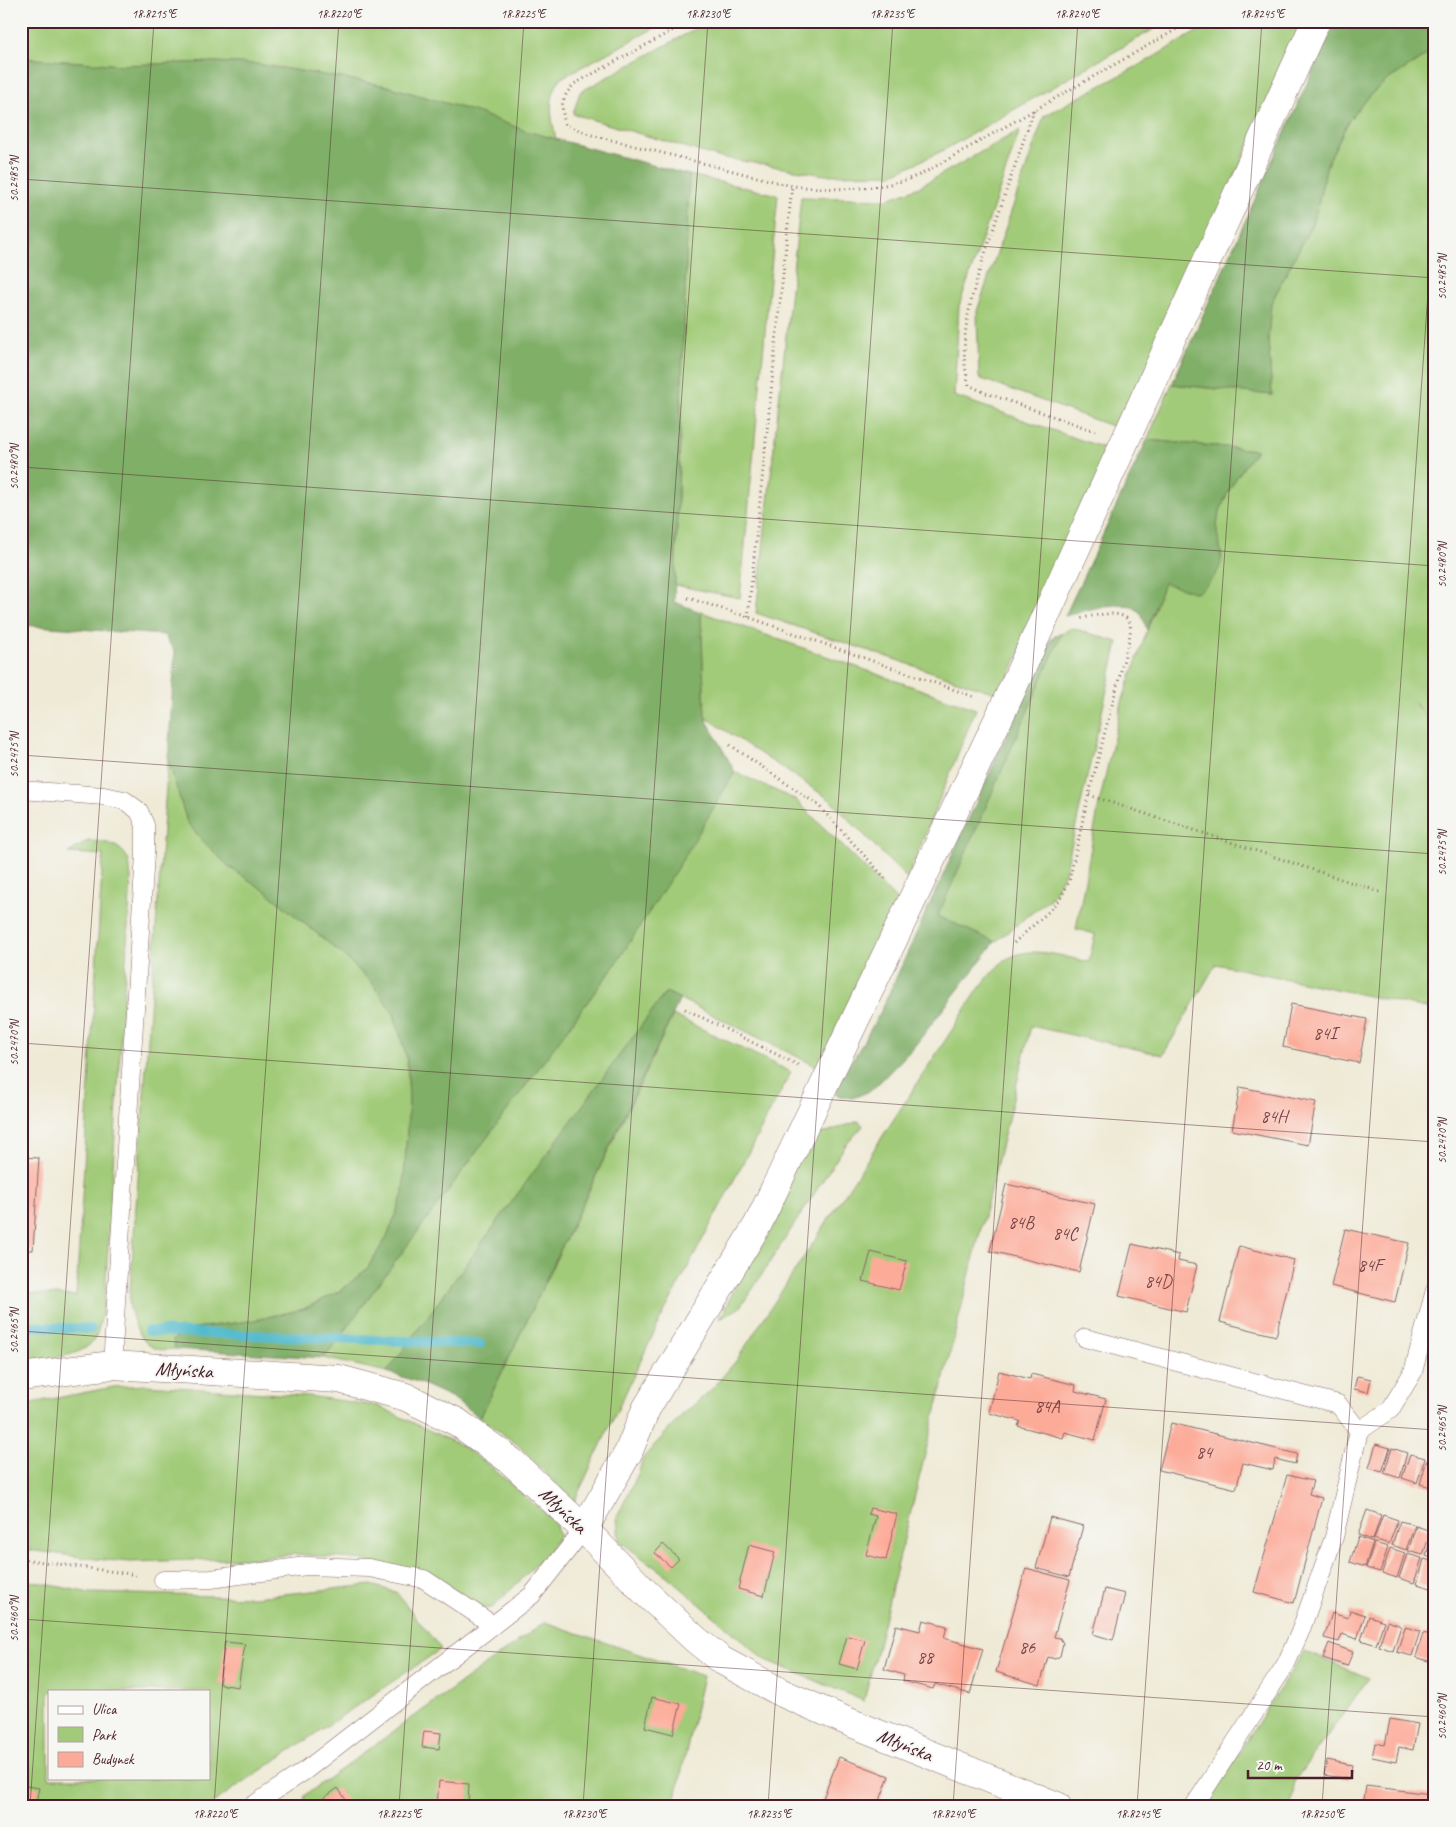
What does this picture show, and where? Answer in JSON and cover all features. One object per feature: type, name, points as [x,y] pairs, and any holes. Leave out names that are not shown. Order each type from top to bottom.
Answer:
[{"type":"street","points":[[584,1529],[628,1453],[646,1409],[758,1224],[1004,707],[1316,21]]},
{"type":"street","name":"Młyńska","points":[[21,1377],[112,1365],[339,1379],[406,1397],[457,1422],[511,1460],[584,1529],[645,1592],[695,1639],[722,1660],[782,1692],[840,1718],[1057,1806]]},
{"type":"lane","points":[[21,790],[104,796],[124,800],[139,811],[145,825],[145,854],[112,1365]]},
{"type":"lane","points":[[1194,1806],[1286,1664],[1300,1632],[1334,1536],[1359,1431],[1390,1410],[1413,1372],[1435,1290]]},
{"type":"lane","points":[[1086,1338],[1338,1404],[1359,1431]]},
{"type":"lane","points":[[252,1806],[306,1770],[532,1595],[584,1529]]},
{"type":"lane","points":[[163,1580],[211,1579],[306,1566],[368,1568],[424,1579],[494,1625]]},
{"type":"path","points":[[690,21],[574,84],[563,97],[562,110],[565,125],[592,135],[792,186],[824,188],[872,188],[903,182],[922,174],[1190,21]]},
{"type":"path","points":[[1034,110],[972,291],[964,352],[966,374],[969,385],[983,392],[1124,442]]},
{"type":"path","points":[[748,617],[792,186]]},
{"type":"path","points":[[688,598],[748,617],[1004,707]]},
{"type":"path","points":[[1014,943],[1048,912],[1061,897],[1069,882],[1131,628],[1130,622],[1124,617],[1106,614],[1038,631]]},
{"type":"path","points":[[730,744],[818,805],[910,906]]},
{"type":"path","points":[[1089,796],[1380,892]]},
{"type":"path","points":[[685,1008],[827,1080]]},
{"type":"path","points":[[21,1559],[120,1572],[163,1580]]},
{"type":"green space","points":[[21,21],[668,21],[561,78],[554,93],[551,108],[556,139],[525,131],[476,112],[387,86],[257,64],[215,62],[123,65],[21,58]]},
{"type":"green space","points":[[710,21],[1168,21],[944,150],[893,174],[825,175],[718,157],[573,114],[580,92]]},
{"type":"green space","points":[[1215,21],[1305,21],[1120,429],[979,378],[977,311],[1044,116],[1147,61]]},
{"type":"green space","points":[[1338,21],[1429,21],[1435,23],[1435,50],[1386,81],[1372,93],[1349,120],[1327,164],[1317,209],[1311,226],[1271,303],[1268,339],[1272,395],[1172,384],[1327,39]]},
{"type":"green space","points":[[1435,50],[1435,725],[1413,702],[1435,727],[1435,1010],[1216,964],[1163,1055],[1031,1026],[864,1701],[764,1659],[667,1576],[619,1541],[617,1517],[639,1472],[643,1458],[680,1417],[711,1390],[736,1361],[990,974],[1004,961],[1024,953],[1046,953],[1089,962],[1095,934],[1076,929],[1099,804],[1122,702],[1164,582],[1222,557],[1217,530],[1222,505],[1237,476],[1256,450],[1147,440],[1172,384],[1272,395],[1268,339],[1271,303],[1311,226],[1317,209],[1327,164],[1349,120],[1372,93],[1386,81]]},
{"type":"green space","points":[[21,58],[123,65],[215,62],[257,64],[337,77],[387,86],[476,112],[526,131],[689,175],[674,602],[701,612],[705,717],[735,772],[683,859],[617,962],[324,1358],[175,1349],[173,1340],[188,1329],[250,1321],[304,1309],[340,1291],[367,1269],[388,1235],[403,1194],[409,1101],[407,1059],[394,1014],[372,983],[342,954],[264,890],[229,867],[187,822],[168,759],[175,652],[164,635],[21,625],[21,307],[24,270],[21,269]]},
{"type":"green space","points":[[1020,130],[959,306],[954,396],[1110,450],[1001,695],[756,613],[801,197],[888,199],[917,188]]},
{"type":"green space","points":[[689,175],[778,195],[740,598],[675,585]]},
{"type":"green space","points":[[1147,440],[1257,450],[1232,485],[1219,515],[1217,529],[1221,551],[1220,567],[1210,582],[1197,593],[1164,583],[1147,630],[1140,613],[1129,606],[1111,605],[1065,616]]},
{"type":"green space","points":[[701,612],[976,709],[907,879],[829,799],[705,717]]},
{"type":"green space","points":[[1072,628],[1118,642],[1065,873],[1051,898],[995,942],[937,916],[1062,633]]},
{"type":"green space","points":[[1062,633],[938,916],[995,942],[913,1048],[872,1090],[853,1098],[837,1095],[835,1090],[836,1084],[880,1013],[1049,643],[1053,637]]},
{"type":"green space","points":[[168,759],[187,822],[201,839],[229,867],[264,890],[342,954],[372,983],[394,1014],[407,1059],[409,1101],[403,1194],[388,1235],[367,1269],[340,1291],[304,1309],[250,1321],[188,1329],[173,1340],[175,1349],[160,1350],[146,1343],[138,1331],[129,1304]]},
{"type":"green space","points":[[735,772],[796,800],[897,900],[818,1067],[666,992],[387,1372],[324,1358],[617,962]]},
{"type":"green space","points":[[88,841],[106,843],[118,847],[129,862],[131,878],[105,1295],[102,1316],[96,1336],[91,1344],[63,1356],[21,1361],[21,1293],[76,1296],[103,855],[68,853]]},
{"type":"green space","points":[[666,992],[680,999],[480,1418],[453,1398],[418,1382],[387,1372]]},
{"type":"green space","points":[[673,1015],[791,1072],[659,1322],[574,1502],[517,1444],[480,1418]]},
{"type":"green space","points":[[859,1121],[863,1126],[845,1146],[748,1296],[739,1308],[720,1319],[802,1148],[812,1137]]},
{"type":"green space","points":[[145,1385],[308,1396],[378,1406],[462,1446],[490,1466],[555,1522],[559,1536],[547,1554],[492,1608],[480,1608],[364,1560],[296,1554],[258,1558],[130,1562],[21,1549],[21,1405],[113,1387]]},
{"type":"green space","points":[[21,1579],[90,1593],[254,1597],[371,1585],[396,1592],[441,1649],[208,1806],[21,1806]]},
{"type":"green space","points":[[545,1622],[703,1676],[674,1806],[306,1806],[304,1796]]},
{"type":"green space","points":[[1304,1651],[1369,1678],[1295,1780],[1291,1806],[1205,1806]]},
{"type":"building","points":[[21,863],[26,863],[23,913],[21,913]]},
{"type":"building","points":[[1291,1004],[1367,1019],[1359,1063],[1283,1047]]},
{"type":"building","points":[[1240,1087],[1316,1102],[1308,1145],[1232,1130]]},
{"type":"building","points":[[21,1157],[39,1158],[33,1250],[21,1250]]},
{"type":"building","points":[[1006,1184],[1095,1204],[1079,1272],[990,1251]]},
{"type":"building","points":[[1345,1229],[1409,1243],[1395,1302],[1331,1286]]},
{"type":"building","points":[[1132,1244],[1179,1255],[1178,1261],[1197,1265],[1186,1312],[1119,1296]]},
{"type":"building","points":[[1239,1246],[1294,1260],[1276,1336],[1220,1322]]},
{"type":"building","points":[[871,1252],[907,1261],[899,1290],[863,1281]]},
{"type":"building","points":[[999,1371],[1030,1379],[1031,1374],[1076,1385],[1075,1391],[1106,1399],[1095,1440],[1065,1432],[1063,1438],[1018,1426],[1020,1421],[989,1413]]},
{"type":"building","points":[[1357,1376],[1371,1379],[1368,1392],[1354,1389]]},
{"type":"building","points":[[1171,1423],[1297,1454],[1295,1464],[1275,1459],[1273,1470],[1243,1463],[1236,1489],[1159,1470]]},
{"type":"building","points":[[1376,1444],[1390,1448],[1382,1472],[1369,1468]]},
{"type":"building","points":[[1392,1448],[1407,1453],[1400,1478],[1384,1473]]},
{"type":"building","points":[[1410,1454],[1425,1458],[1417,1483],[1402,1478]]},
{"type":"building","points":[[1427,1460],[1435,1462],[1435,1488],[1420,1484]]},
{"type":"building","points":[[1287,1475],[1313,1481],[1309,1494],[1322,1498],[1294,1603],[1254,1592]]},
{"type":"building","points":[[870,1508],[897,1514],[886,1560],[866,1555],[876,1516],[868,1514]]},
{"type":"building","points":[[1367,1510],[1381,1515],[1373,1540],[1358,1535]]},
{"type":"building","points":[[1383,1515],[1398,1520],[1389,1544],[1374,1539]]},
{"type":"building","points":[[1050,1517],[1083,1526],[1069,1577],[1036,1568]]},
{"type":"building","points":[[1400,1521],[1415,1525],[1406,1550],[1392,1545]]},
{"type":"building","points":[[1416,1526],[1431,1531],[1423,1555],[1408,1551]]},
{"type":"building","points":[[1433,1531],[1435,1532],[1435,1559],[1426,1556]]},
{"type":"building","points":[[1358,1537],[1373,1542],[1365,1567],[1350,1562]]},
{"type":"building","points":[[1374,1543],[1388,1547],[1380,1572],[1366,1568]]},
{"type":"building","points":[[663,1544],[679,1559],[671,1567],[655,1553]]},
{"type":"building","points":[[749,1545],[775,1552],[764,1596],[738,1589]]},
{"type":"building","points":[[1390,1548],[1405,1553],[1397,1578],[1382,1573]]},
{"type":"building","points":[[1407,1554],[1422,1558],[1414,1583],[1399,1578]]},
{"type":"building","points":[[1424,1559],[1435,1562],[1435,1577],[1431,1588],[1417,1584]]},
{"type":"building","points":[[1026,1568],[1070,1580],[1054,1637],[1060,1638],[1063,1643],[1060,1656],[1055,1659],[1048,1657],[1040,1685],[996,1672]]},
{"type":"building","points":[[1105,1589],[1125,1594],[1113,1640],[1093,1634]]},
{"type":"building","points":[[1350,1610],[1365,1615],[1357,1639],[1342,1634],[1339,1642],[1324,1638],[1332,1613],[1348,1618]]},
{"type":"building","points":[[1369,1616],[1384,1621],[1376,1645],[1361,1640]]},
{"type":"building","points":[[923,1620],[947,1626],[944,1638],[983,1649],[970,1694],[935,1684],[933,1689],[903,1681],[904,1675],[884,1669],[896,1625],[920,1631]]},
{"type":"building","points":[[1387,1621],[1401,1626],[1393,1651],[1379,1646]]},
{"type":"building","points":[[1405,1627],[1420,1631],[1412,1656],[1397,1652]]},
{"type":"building","points":[[1423,1633],[1435,1636],[1435,1649],[1431,1662],[1416,1657]]},
{"type":"building","points":[[847,1636],[865,1640],[857,1669],[839,1664]]},
{"type":"building","points":[[225,1642],[245,1644],[238,1687],[219,1684]]},
{"type":"building","points":[[1329,1643],[1353,1652],[1347,1666],[1323,1658]]},
{"type":"building","points":[[652,1697],[681,1704],[673,1734],[645,1727]]},
{"type":"building","points":[[1390,1719],[1418,1724],[1413,1750],[1399,1747],[1396,1762],[1372,1757],[1375,1743],[1385,1745]]},
{"type":"building","points":[[424,1731],[441,1733],[439,1749],[422,1747]]},
{"type":"building","points":[[839,1757],[889,1776],[878,1806],[820,1806]]},
{"type":"building","points":[[1327,1760],[1352,1765],[1349,1779],[1324,1775]]},
{"type":"building","points":[[439,1781],[469,1784],[468,1806],[437,1806]]},
{"type":"building","points":[[21,1785],[39,1788],[36,1802],[21,1799]]},
{"type":"building","points":[[1366,1786],[1431,1794],[1430,1806],[1363,1806]]},
{"type":"building","points":[[338,1788],[348,1803],[343,1806],[321,1806],[318,1802]]},
{"type":"waterway","points":[[21,1326],[91,1329]]},
{"type":"waterway","points":[[148,1331],[480,1344]]}]
